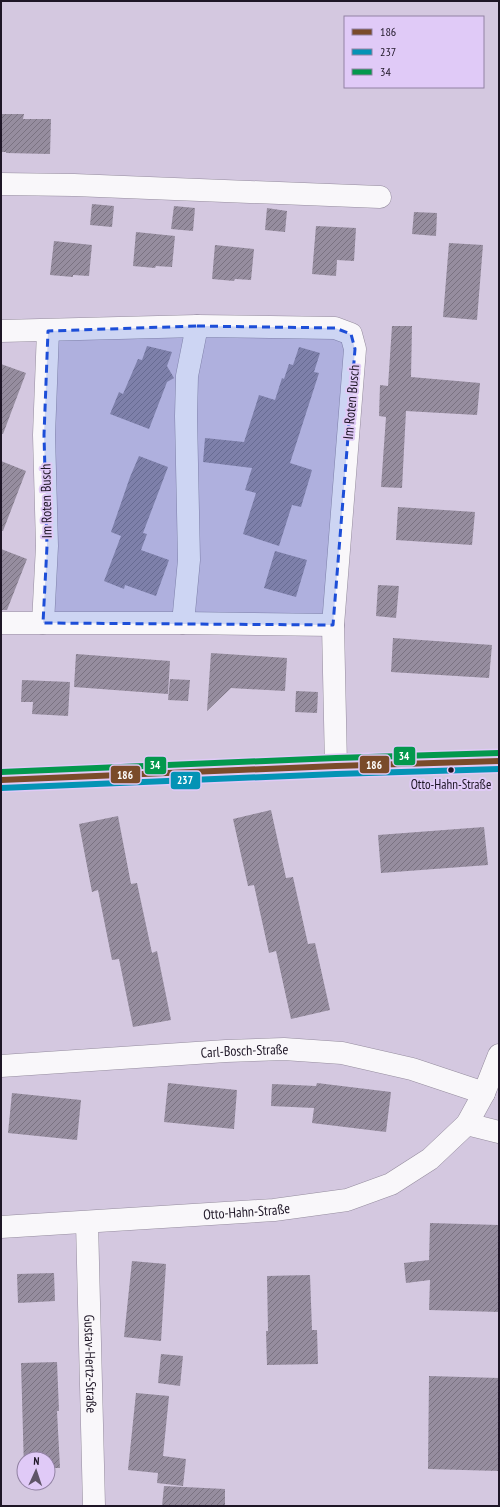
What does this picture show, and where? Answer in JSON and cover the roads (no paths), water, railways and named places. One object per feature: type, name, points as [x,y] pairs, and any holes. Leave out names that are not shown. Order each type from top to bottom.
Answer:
[{"type":"street","points":[[1,184],[74,185],[380,197]]},
{"type":"street","points":[[183,623],[189,560],[186,416],[187,376],[197,326]]},
{"type":"street","name":"Im Roten Busch","points":[[1,331],[197,326],[335,328],[351,334],[355,349],[333,625],[336,766]]},
{"type":"street","name":"Im Roten Busch","points":[[43,623],[47,546],[44,435],[48,331]]},
{"type":"street","points":[[1,624],[183,623],[333,625]]},
{"type":"street","points":[[1,780],[336,766],[499,761]]},
{"type":"street","name":"Carl-Bosch-Straße","points":[[1,1066],[226,1051],[284,1049],[342,1053],[412,1069],[484,1093]]},
{"type":"street","name":"Otto-Hahn-Straße","points":[[1,1227],[274,1210],[347,1200],[391,1184],[430,1159],[467,1124],[484,1093],[499,1055]]},
{"type":"street","points":[[467,1124],[499,1132]]},
{"type":"street","name":"Gustav-Hertz-Straße","points":[[87,1222],[94,1506]]},
{"type":"place","name":"Otto-Hahn-Straße","points":[[451,770]]}]
